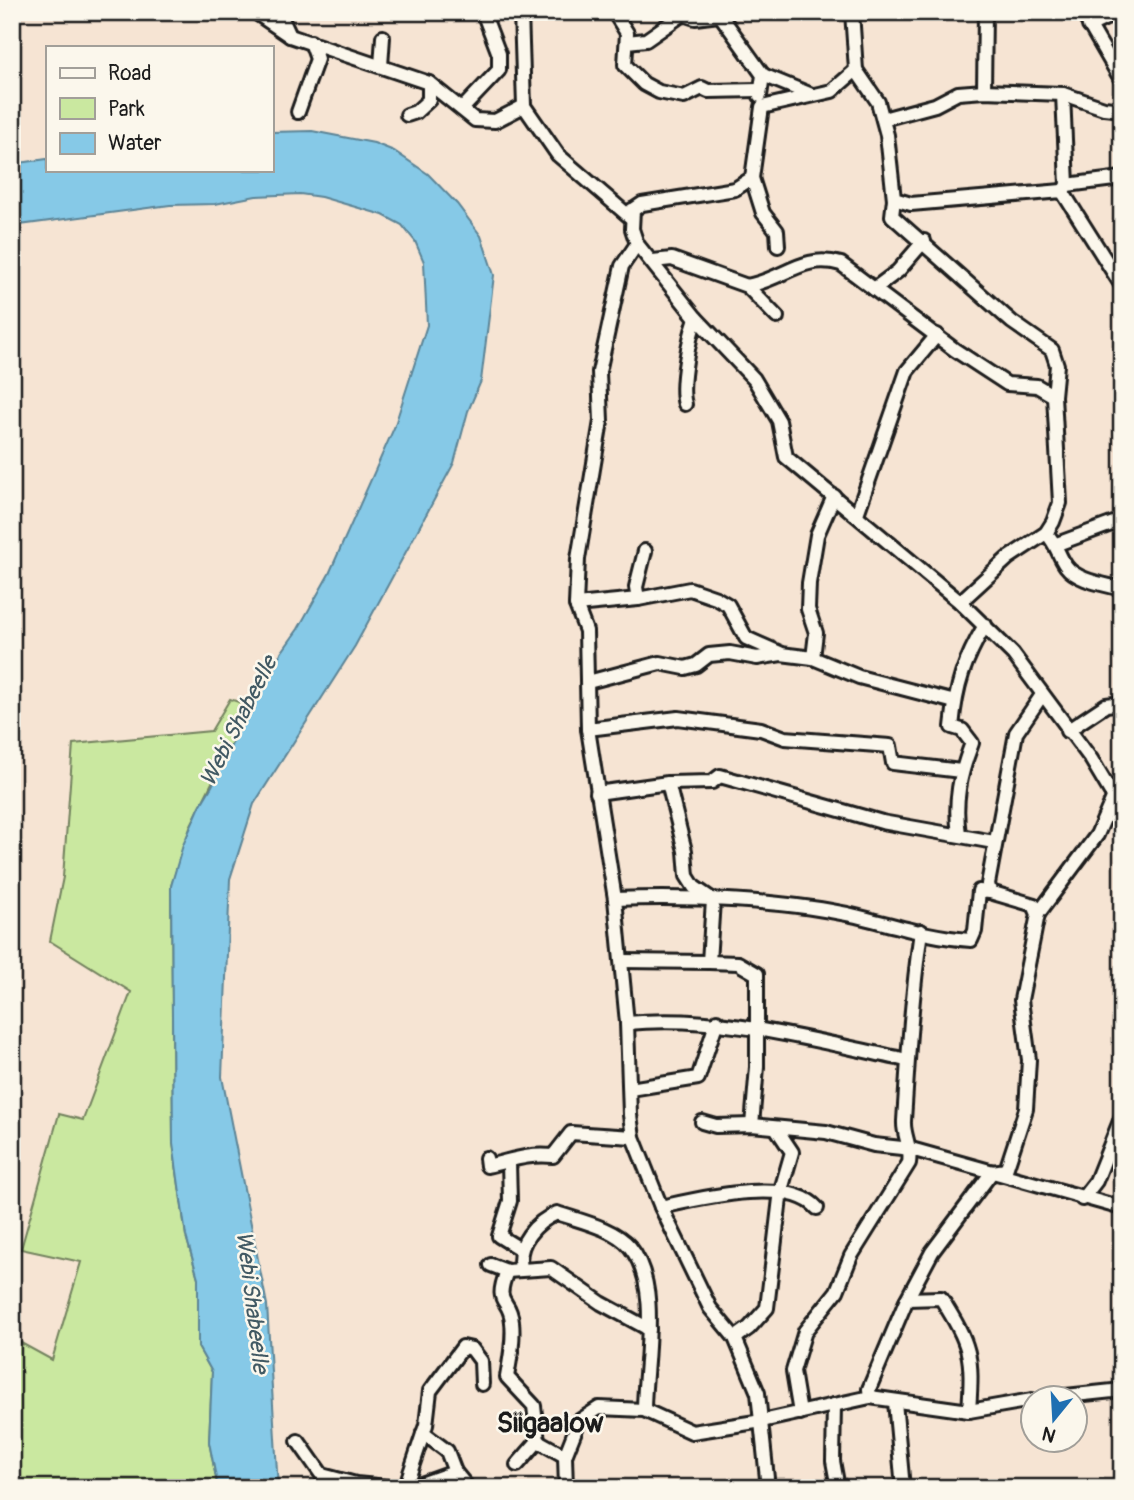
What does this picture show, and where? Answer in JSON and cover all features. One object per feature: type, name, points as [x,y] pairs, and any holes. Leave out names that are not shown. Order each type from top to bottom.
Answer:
[{"type":"street","points":[[256,12],[290,36],[429,83],[475,120],[495,121],[524,106]]},
{"type":"street","points":[[279,12],[290,36]]},
{"type":"street","points":[[462,109],[499,70],[499,54],[484,12]]},
{"type":"street","points":[[521,12],[524,106],[558,155],[630,216],[633,210],[642,204],[735,190],[752,178]]},
{"type":"street","points":[[614,12],[627,33],[625,65],[644,84],[659,92],[684,97],[702,88],[708,91],[758,90]]},
{"type":"street","points":[[852,12],[856,70],[878,102],[883,119],[894,199],[892,216],[924,241],[1012,322],[1052,350],[1057,365],[1054,396],[1060,503],[1046,533],[1008,558],[960,602]]},
{"type":"street","points":[[984,91],[985,12]]},
{"type":"street","points":[[1082,12],[1122,81]]},
{"type":"street","points":[[1089,26],[1119,12]]},
{"type":"street","points":[[626,42],[646,40],[682,13],[695,18],[718,14],[763,75],[812,95]]},
{"type":"street","points":[[381,66],[383,37]]},
{"type":"street","points":[[298,113],[317,59],[311,42]]},
{"type":"street","points":[[762,107],[832,91],[856,70]]},
{"type":"street","points":[[763,75],[758,90],[762,107],[752,178],[763,213],[778,231],[778,246]]},
{"type":"street","points":[[407,115],[416,112],[429,100],[429,83]]},
{"type":"street","points":[[883,119],[934,105],[958,93],[984,91],[1063,94],[1104,108],[1122,110]]},
{"type":"street","points":[[1063,94],[1065,188],[1122,286]]},
{"type":"street","points":[[894,199],[923,204],[1065,188],[1122,178]]},
{"type":"street","points":[[633,210],[632,229],[637,244],[696,318],[764,395],[779,421],[786,457],[960,602],[1013,654],[1090,759],[1122,811]]},
{"type":"street","points":[[874,289],[898,271],[924,241]]},
{"type":"street","points":[[637,244],[622,266],[599,372],[601,421],[587,493],[576,605],[586,631],[588,729],[615,899],[627,1023],[633,1137],[660,1207],[710,1308],[735,1338],[758,1393],[768,1488]]},
{"type":"street","points":[[653,261],[672,258],[747,286],[777,317]]},
{"type":"street","points":[[747,286],[771,282],[796,266],[822,259],[841,264],[1007,384],[1037,386],[1054,396]]},
{"type":"street","points":[[685,404],[681,393],[688,361],[689,338],[696,318]]},
{"type":"street","points":[[857,514],[907,371],[937,335]]},
{"type":"street","points":[[813,658],[816,633],[808,609],[809,583],[817,535],[834,496]]},
{"type":"street","points":[[1056,544],[1122,520]]},
{"type":"street","points":[[1046,533],[1056,544],[1065,566],[1076,575],[1122,589]]},
{"type":"street","points":[[638,599],[636,587],[645,551]]},
{"type":"street","points":[[576,605],[638,599],[690,589],[728,605],[746,638],[780,654]]},
{"type":"street","points":[[959,834],[955,810],[961,771],[972,743],[962,730],[952,727],[955,702],[965,659],[985,625]]},
{"type":"street","points":[[588,682],[660,663],[685,668],[696,665],[709,655],[730,653],[757,658],[780,654],[813,658],[859,677],[955,702]]},
{"type":"street","points":[[990,892],[988,884],[994,842],[1002,817],[1003,792],[1016,733],[1042,695]]},
{"type":"street","points":[[1067,731],[1106,705],[1122,703]]},
{"type":"street","points":[[588,729],[678,718],[717,721],[761,729],[785,738],[890,746],[893,763],[961,771]]},
{"type":"street","points":[[597,793],[668,783],[712,782],[720,776],[881,822],[994,842]]},
{"type":"street","points":[[668,783],[685,851],[687,876],[694,887],[713,900]]},
{"type":"street","points":[[870,1397],[869,1390],[907,1299],[932,1252],[992,1172],[1006,1170],[1026,1108],[1028,1060],[1021,1000],[1038,914],[1097,835],[1113,798]]},
{"type":"street","points":[[615,899],[678,897],[855,916],[971,940],[975,931],[979,891],[1034,905],[1038,914]]},
{"type":"street","points":[[709,962],[713,900]]},
{"type":"street","points":[[800,1413],[793,1371],[805,1331],[837,1291],[851,1256],[909,1163],[911,1149],[904,1126],[907,1060],[921,931]]},
{"type":"street","points":[[621,961],[738,963],[757,974],[758,1030],[752,1125]]},
{"type":"street","points":[[627,1023],[668,1019],[717,1021],[907,1060]]},
{"type":"street","points":[[630,1089],[698,1079],[717,1021]]},
{"type":"street","points":[[1082,1199],[1096,1181],[1122,1116]]},
{"type":"street","points":[[702,1122],[716,1126],[752,1125],[826,1132],[874,1145],[911,1149],[1082,1199],[1122,1208]]},
{"type":"street","points":[[735,1338],[757,1321],[767,1308],[781,1190],[792,1152],[776,1128]]},
{"type":"street","points":[[486,1157],[487,1166],[519,1156],[553,1156],[570,1133],[633,1137]]},
{"type":"street","points":[[509,1161],[510,1201],[499,1236],[520,1249]]},
{"type":"street","points":[[660,1207],[698,1199],[781,1190],[807,1200],[817,1208]]},
{"type":"street","points":[[521,1268],[520,1249],[541,1220],[557,1213],[615,1236],[630,1247],[644,1275],[649,1329],[644,1410]]},
{"type":"street","points":[[491,1265],[507,1271],[551,1268],[601,1303],[649,1329]]},
{"type":"street","points":[[507,1271],[500,1290],[500,1299],[513,1318],[512,1352],[507,1377],[534,1406],[538,1441],[517,1465]]},
{"type":"street","points":[[907,1299],[942,1298],[968,1344],[972,1370],[969,1410]]},
{"type":"street","points":[[408,1488],[423,1433],[430,1391],[463,1348],[472,1349],[481,1361],[482,1384]]},
{"type":"street","points":[[1088,1394],[1122,1390]]},
{"type":"street","points":[[566,1488],[565,1456],[579,1421],[600,1408],[644,1410],[692,1432],[762,1421],[870,1397],[969,1410],[1018,1402]]},
{"type":"street","points":[[895,1402],[903,1488]]},
{"type":"street","points":[[834,1405],[833,1461],[838,1488]]},
{"type":"street","points":[[423,1433],[447,1451],[455,1472],[468,1488]]},
{"type":"street","points":[[298,1441],[322,1475],[356,1484],[398,1488]]},
{"type":"street","points":[[538,1441],[565,1456]]},
{"type":"street","points":[[408,1488],[455,1472]]},
{"type":"green space","points":[[230,699],[250,706],[191,825],[171,886],[173,1143],[186,1236],[198,1278],[198,1347],[212,1372],[209,1442],[218,1488],[12,1488],[12,1338],[52,1360],[81,1262],[21,1249],[59,1114],[83,1120],[131,992],[50,941],[63,877],[73,744],[211,731]]},
{"type":"water","name":"Webi Shabeelle","points":[[312,131],[374,143],[394,151],[428,174],[457,204],[481,236],[494,275],[481,381],[468,411],[454,463],[355,646],[254,804],[230,879],[222,1077],[267,1305],[278,1488],[218,1488],[209,1442],[212,1372],[198,1347],[198,1278],[186,1236],[173,1143],[171,886],[183,845],[200,806],[262,680],[298,629],[329,574],[394,428],[427,325],[424,262],[415,241],[402,225],[383,215],[321,197],[300,194],[256,196],[215,204],[170,205],[12,226],[12,164],[46,159],[46,172],[273,172],[273,132]]},
{"type":"district","name":"Siigaalow","points":[[550,1422]]}]
